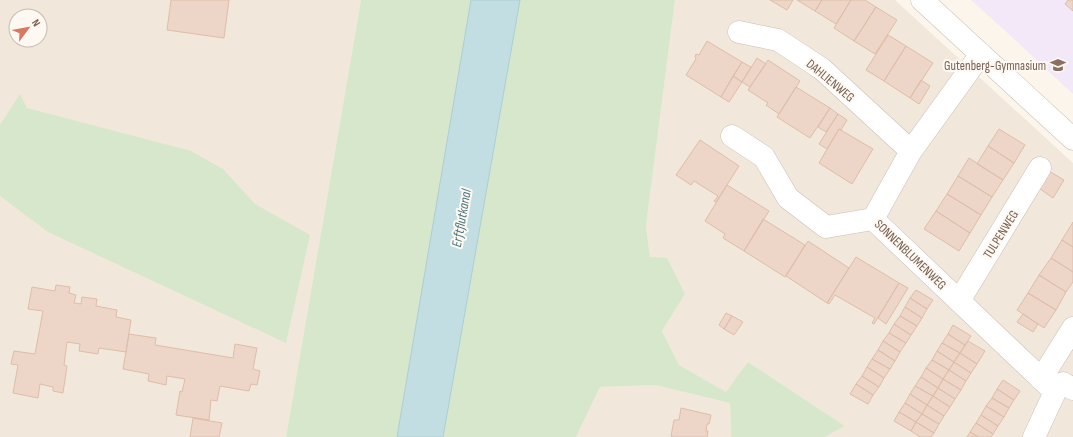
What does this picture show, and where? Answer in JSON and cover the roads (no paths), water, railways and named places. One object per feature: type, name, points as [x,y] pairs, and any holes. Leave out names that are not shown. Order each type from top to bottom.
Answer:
[{"type":"street","points":[[922,0],[1073,139]]},
{"type":"street","name":"DAHLIENWEG","points":[[739,32],[778,40],[822,69],[911,152]]},
{"type":"street","name":"SONNENBLUMENWEG","points":[[981,54],[911,152],[872,219],[959,301],[1056,387]]},
{"type":"street","points":[[732,136],[764,157],[788,198],[826,227],[872,219]]},
{"type":"street","name":"TULPENWEG","points":[[959,301],[1040,168]]},
{"type":"street","points":[[1034,437],[1056,387],[1073,328]]},
{"type":"water","name":"Erftflutkanal","points":[[471,0],[520,0],[443,437],[397,437]]},
{"type":"place","name":"Gutenberg-Gymnasium","points":[[1058,65]]}]
